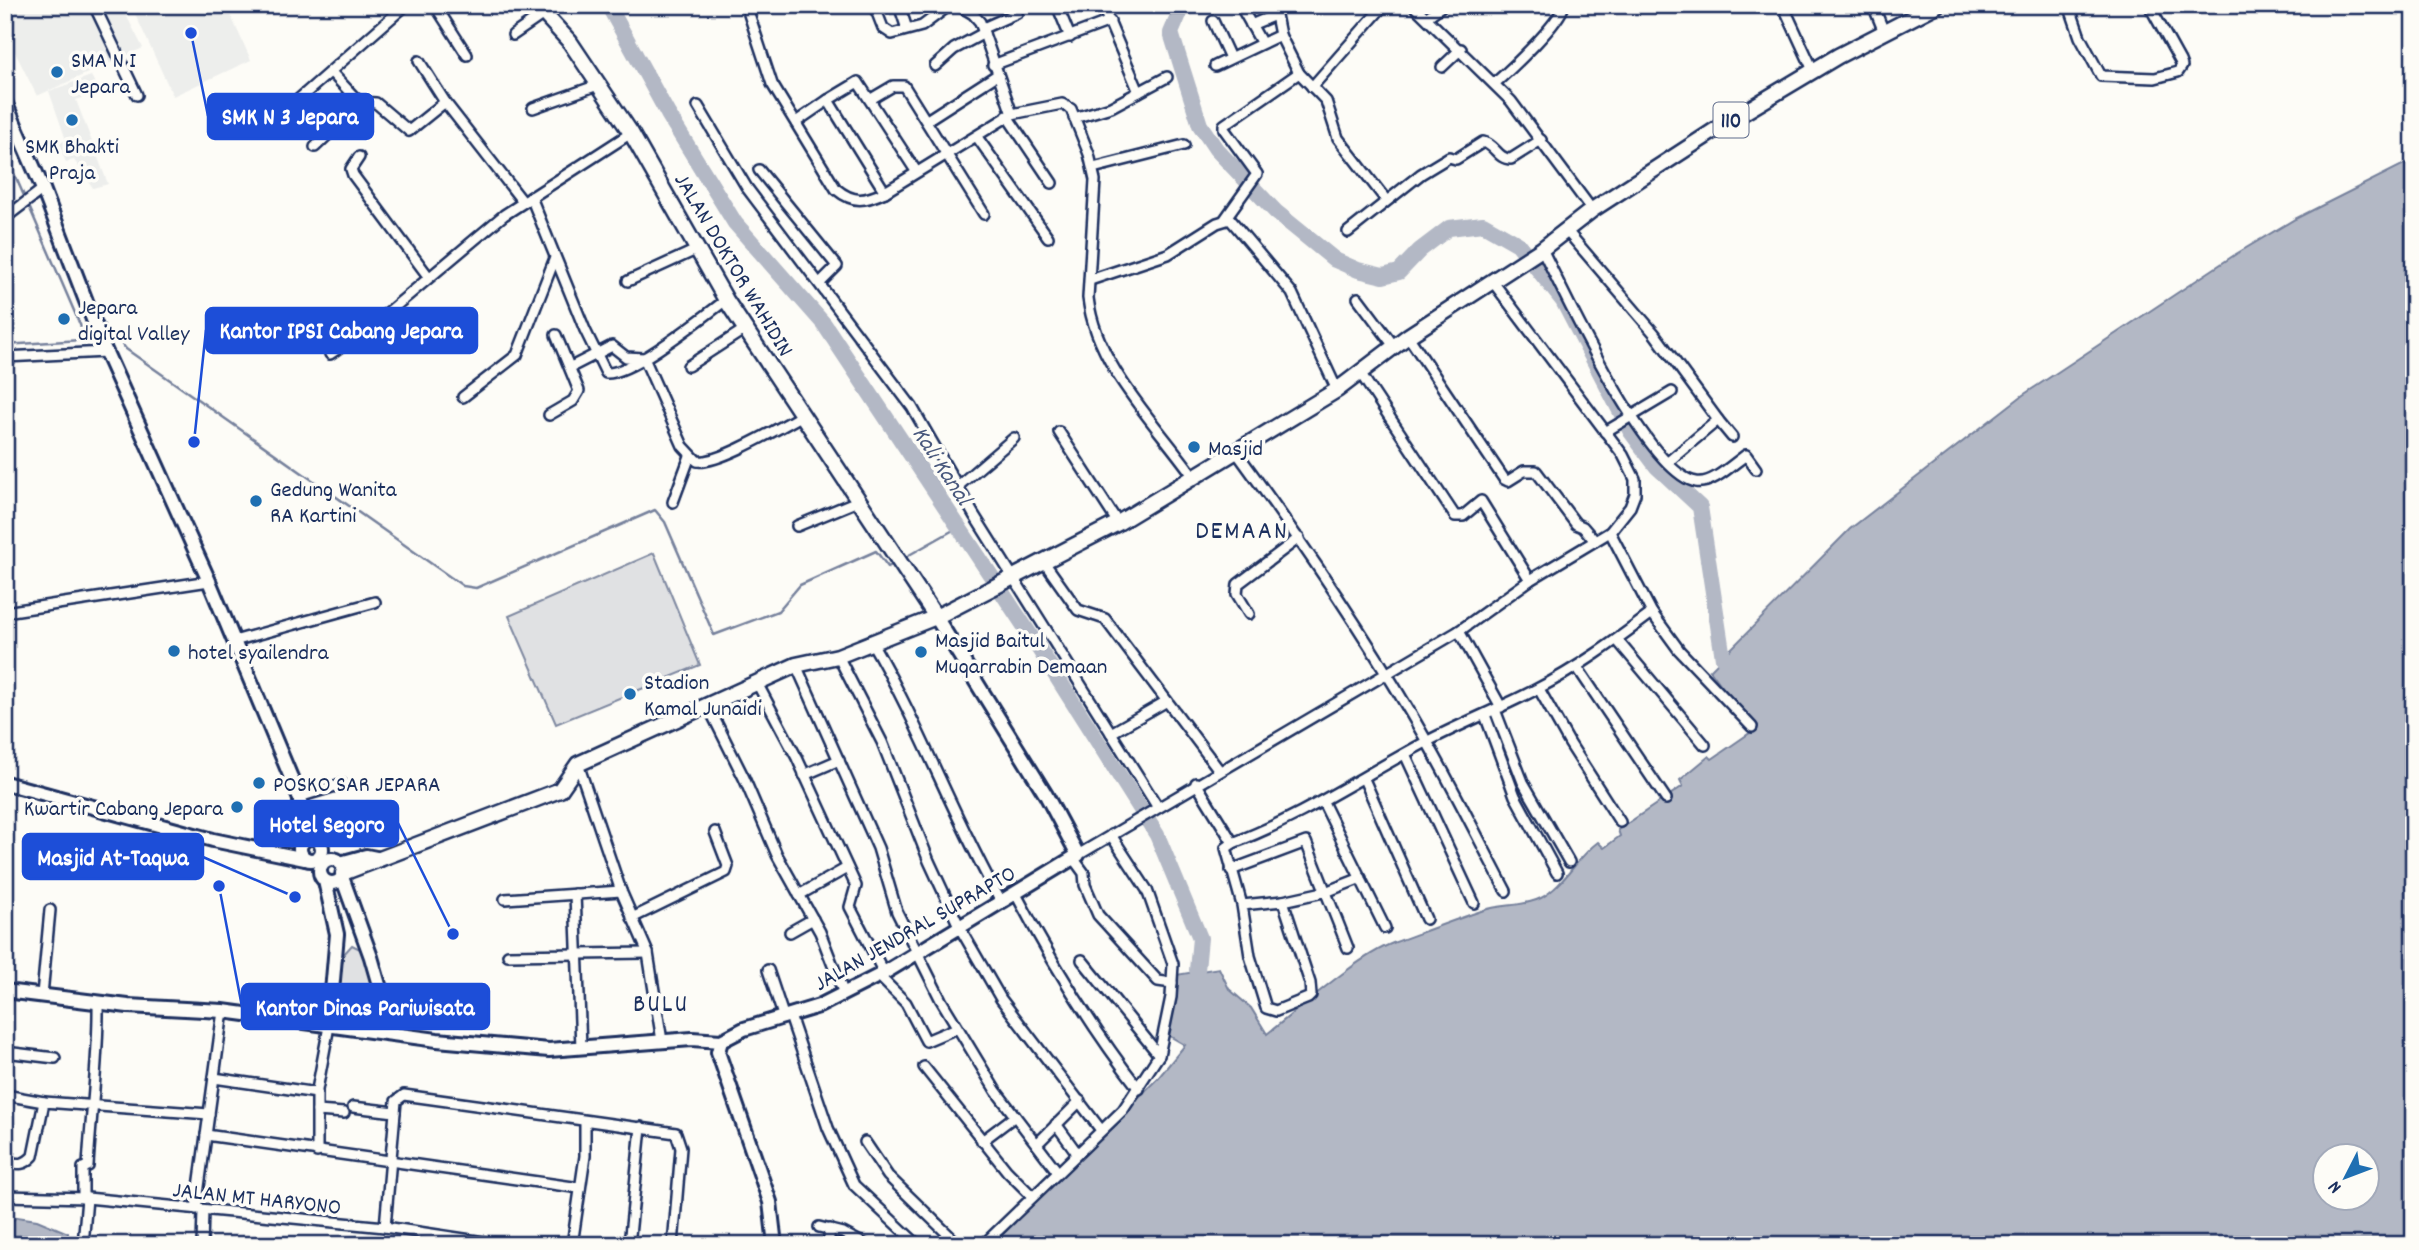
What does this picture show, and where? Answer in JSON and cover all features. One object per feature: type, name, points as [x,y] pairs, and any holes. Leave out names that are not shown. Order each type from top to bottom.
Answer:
[{"type":"main road","name":"110","points":[[936,617],[1118,523],[1337,390],[1408,336],[1539,251],[1592,209],[1813,70],[1937,5]]},
{"type":"main road","name":"JALAN DOKTOR WAHIDIN","points":[[539,10],[570,41],[631,132],[726,300],[936,617]]},
{"type":"main road","points":[[5,102],[43,189],[105,350],[209,580],[300,799],[333,861],[370,957],[393,1034]]},
{"type":"main road","points":[[329,1026],[337,934],[323,878],[323,864],[333,861],[381,859],[560,790],[578,764],[796,665],[838,656],[936,617],[1046,795],[1075,856]]},
{"type":"main road","points":[[5,783],[267,853],[307,860],[319,857],[333,861]]},
{"type":"main road","points":[[267,853],[301,844],[308,838],[333,861],[336,882],[323,878],[300,851],[301,844],[300,799]]},
{"type":"main road","name":"JALAN JENDRAL SUPRAPTO","points":[[721,1041],[844,994],[881,975],[1075,856]]},
{"type":"main road","points":[[337,934],[358,928]]},
{"type":"main road","points":[[5,991],[223,1012],[393,1034],[549,1050],[662,1041],[721,1041],[718,1052],[770,1202],[775,1245]]},
{"type":"street","points":[[94,5],[137,95]]},
{"type":"street","points":[[284,112],[406,5]]},
{"type":"street","points":[[435,5],[467,55]]},
{"type":"street","points":[[746,5],[772,84],[842,194],[862,201],[885,192],[1010,115],[1062,104],[1072,109],[1093,168],[1094,224],[1090,316],[1102,344],[1125,384],[1194,477]]},
{"type":"street","points":[[874,5],[887,33],[892,34],[922,26],[950,5]]},
{"type":"street","points":[[899,5],[907,29]]},
{"type":"street","points":[[958,5],[975,16],[983,31],[1010,115],[1052,183]]},
{"type":"street","points":[[935,66],[954,49],[1017,13],[1016,5]]},
{"type":"street","points":[[1057,5],[1070,37]]},
{"type":"street","points":[[1102,5],[1139,92]]},
{"type":"street","points":[[1240,5],[1261,42]]},
{"type":"street","points":[[1312,87],[1384,5]]},
{"type":"street","points":[[1413,5],[1494,83],[1541,140],[1592,209]]},
{"type":"street","points":[[1427,17],[1443,5]]},
{"type":"street","points":[[1494,83],[1517,64],[1558,19],[1564,5]]},
{"type":"street","points":[[1783,5],[1813,70]]},
{"type":"street","points":[[1873,5],[1884,32]]},
{"type":"street","points":[[2069,5],[2080,37],[2101,76],[2155,78],[2178,72],[2182,66],[2149,5]]},
{"type":"street","points":[[513,35],[539,10]]},
{"type":"street","points":[[1251,25],[1275,10],[1280,35],[1299,73],[1332,110],[1338,138],[1387,200]]},
{"type":"street","points":[[927,120],[995,70],[1110,21]]},
{"type":"street","points":[[1213,21],[1230,58]]},
{"type":"street","points":[[1215,66],[1280,35]]},
{"type":"street","points":[[1442,66],[1461,49]]},
{"type":"street","points":[[419,61],[445,102],[527,199],[603,370],[609,373],[644,359],[726,300]]},
{"type":"street","points":[[331,72],[361,103]]},
{"type":"street","points":[[1090,280],[1168,254],[1225,219],[1256,172],[1224,129],[1224,125],[1299,73]]},
{"type":"street","points":[[1074,118],[1111,107],[1167,77]]},
{"type":"street","points":[[796,122],[856,82],[871,99],[916,171]]},
{"type":"street","points":[[533,108],[576,96],[598,85]]},
{"type":"street","points":[[871,99],[893,86],[902,85],[927,120],[984,214]]},
{"type":"street","points":[[828,100],[885,192]]},
{"type":"street","points":[[315,148],[361,103],[376,103],[411,131],[445,102]]},
{"type":"street","points":[[698,106],[747,188],[912,407],[1012,579],[1111,733],[1154,808]]},
{"type":"street","points":[[330,354],[380,319],[428,276],[527,199],[631,132]]},
{"type":"street","points":[[977,136],[1048,237]]},
{"type":"street","points":[[1348,232],[1422,174],[1449,157],[1462,156],[1483,142],[1505,159],[1511,159],[1541,140]]},
{"type":"street","points":[[1093,168],[1184,145]]},
{"type":"street","points":[[359,157],[351,169],[353,175],[428,276]]},
{"type":"street","points":[[759,170],[837,267],[820,283]]},
{"type":"street","points":[[5,218],[43,189]]},
{"type":"street","points":[[1225,219],[1236,224],[1292,293],[1337,390]]},
{"type":"street","points":[[1566,230],[1664,345],[1732,437]]},
{"type":"street","points":[[628,281],[696,250]]},
{"type":"street","points":[[1539,251],[1629,418],[1655,450],[1683,477],[1701,483],[1746,455],[1756,469]]},
{"type":"street","points":[[463,397],[517,355],[555,258]]},
{"type":"street","points":[[1493,282],[1609,430],[1635,479],[1630,507],[1610,532],[1652,613],[1679,650],[1752,727]]},
{"type":"street","points":[[1358,298],[1394,346]]},
{"type":"street","points":[[688,366],[745,329]]},
{"type":"street","points":[[549,415],[579,391],[556,335]]},
{"type":"street","points":[[1408,336],[1504,479],[1508,481],[1524,471],[1536,471],[1576,524],[1583,527],[1595,541]]},
{"type":"street","points":[[570,367],[612,346],[626,357],[644,359]]},
{"type":"street","points":[[5,358],[105,350]]},
{"type":"street","points":[[644,359],[690,456],[703,462],[803,415]]},
{"type":"street","points":[[1361,374],[1455,516],[1463,516],[1481,501],[1530,580]]},
{"type":"street","points":[[1609,430],[1672,392]]},
{"type":"street","points":[[1668,462],[1718,420]]},
{"type":"street","points":[[1059,432],[1118,523]]},
{"type":"street","points":[[958,486],[1014,438]]},
{"type":"street","points":[[1236,450],[1298,537],[1386,674],[1427,742],[1506,891]]},
{"type":"street","points":[[674,502],[690,456]]},
{"type":"street","points":[[797,526],[860,500]]},
{"type":"street","name":"JALAN JENDRAL SUPRAPTO","points":[[1075,856],[1219,769],[1274,742],[1459,631],[1530,580],[1610,532]]},
{"type":"street","points":[[1249,614],[1237,594],[1238,584],[1298,537]]},
{"type":"street","points":[[1044,562],[1078,610],[1105,619],[1219,769]]},
{"type":"street","points":[[5,612],[209,580]]},
{"type":"street","points":[[234,640],[375,602]]},
{"type":"street","points":[[1283,901],[1311,993],[1308,998],[1276,1011],[1266,1008],[1259,987],[1226,848],[1323,802],[1427,742],[1539,689],[1577,667],[1652,613]]},
{"type":"street","points":[[1459,631],[1498,709],[1522,782],[1569,862]]},
{"type":"street","points":[[1617,640],[1705,745]]},
{"type":"street","points":[[871,641],[927,749],[966,838],[1001,902]]},
{"type":"street","points":[[838,656],[882,742],[929,861],[960,928],[1001,999],[1101,1130]]},
{"type":"street","points":[[796,665],[878,848],[897,912],[917,954],[957,1028],[1015,1116],[1057,1171]]},
{"type":"street","points":[[1577,667],[1666,799]]},
{"type":"street","points":[[757,683],[856,886],[850,907],[881,975],[906,1003],[926,1041],[957,1028]]},
{"type":"street","points":[[1539,689],[1570,744],[1620,822]]},
{"type":"street","points":[[1111,733],[1167,701]]},
{"type":"street","points":[[707,705],[813,919],[844,994]]},
{"type":"street","points":[[1485,715],[1515,796],[1557,873]]},
{"type":"street","points":[[1405,754],[1474,903]]},
{"type":"street","points":[[804,775],[839,760]]},
{"type":"street","points":[[578,764],[621,891],[648,953],[662,1041]]},
{"type":"street","points":[[1364,779],[1426,919]]},
{"type":"street","points":[[300,799],[342,783]]},
{"type":"street","points":[[1196,783],[1233,843]]},
{"type":"street","points":[[1323,802],[1385,928]]},
{"type":"street","points":[[632,918],[726,872],[728,866],[715,832]]},
{"type":"street","points":[[983,1245],[1123,1110],[1159,1055],[1172,983],[1170,952],[1147,890],[1115,833]]},
{"type":"street","points":[[1231,870],[1303,841],[1328,891],[1348,948]]},
{"type":"street","points":[[1075,856],[1084,873],[1085,885],[1098,915],[1158,981],[1172,983]]},
{"type":"street","points":[[799,895],[847,868]]},
{"type":"street","points":[[1241,905],[1283,901],[1328,891],[1361,878]]},
{"type":"street","points":[[505,899],[621,891]]},
{"type":"street","points":[[575,894],[581,1047]]},
{"type":"street","points":[[1016,894],[1069,989],[1139,1089]]},
{"type":"street","points":[[41,995],[50,910]]},
{"type":"street","points":[[790,932],[813,919]]},
{"type":"street","points":[[508,955],[648,953]]},
{"type":"street","points":[[1082,960],[1159,1055]]},
{"type":"street","points":[[768,970],[828,1128],[854,1185],[918,1245]]},
{"type":"street","points":[[83,1245],[83,1168],[88,1166],[91,1106],[97,1072],[98,1002]]},
{"type":"street","points":[[202,1245],[199,1210],[223,1012]]},
{"type":"street","points":[[317,1152],[317,1093],[329,1026]]},
{"type":"street","points":[[5,1052],[55,1058]]},
{"type":"street","points":[[924,1067],[982,1141],[1032,1196]]},
{"type":"street","points":[[214,1078],[317,1093]]},
{"type":"street","points":[[5,1095],[91,1106],[209,1114]]},
{"type":"street","points":[[385,1227],[396,1101],[404,1095],[676,1133],[680,1138],[673,1245]]},
{"type":"street","points":[[5,1162],[20,1165],[27,1163],[33,1156],[44,1101]]},
{"type":"street","points":[[1037,1144],[1080,1101]]},
{"type":"street","points":[[353,1107],[395,1112]]},
{"type":"street","points":[[317,1111],[344,1113]]},
{"type":"street","points":[[982,1141],[1015,1116]]},
{"type":"street","points":[[572,1245],[585,1156],[585,1122]]},
{"type":"street","points":[[1056,1125],[1077,1153]]},
{"type":"street","points":[[629,1245],[641,1127]]},
{"type":"street","points":[[206,1135],[580,1188]]},
{"type":"street","points":[[866,1143],[888,1176],[959,1245]]},
{"type":"street","name":"JALAN MT HARYONO","points":[[5,1196],[85,1198],[385,1227],[504,1245]]},
{"type":"street","points":[[819,1227],[830,1228],[866,1245]]},
{"type":"street","points":[[828,1245],[830,1228]]},
{"type":"shaded area","name":"SMA N I Jepara","points":[[5,5],[121,5],[143,48],[37,96],[5,32]]},
{"type":"shaded area","points":[[131,5],[226,5],[251,60],[173,96]]},
{"type":"shaded area","name":"SMK Bhakti Praja","points":[[91,76],[100,92],[76,100],[108,184],[93,188],[74,160],[66,162],[58,144],[66,140],[49,91]]},
{"type":"shaded area","points":[[2414,159],[2414,1245],[992,1245],[1159,1077],[1185,1045],[1166,1034],[1176,975],[1219,968],[1229,989],[1251,1008],[1267,1034],[1346,971],[1393,943],[1484,910],[1527,903],[1549,893],[1590,848],[1598,842],[1604,848],[1620,836],[1618,830],[1683,786],[1680,780],[1709,756],[1712,759],[1754,730],[1710,670],[1850,529],[2023,395],[2236,254],[2295,219]]},
{"type":"shaded area","points":[[654,553],[700,665],[556,724],[509,616]]},
{"type":"shaded area","points":[[352,945],[362,950],[381,1005],[360,1020],[343,1013],[338,1005],[343,955]]},
{"type":"shaded area","points":[[17,1217],[37,1220],[68,1233],[68,1245],[5,1245],[5,1226]]},
{"type":"waterway","name":"Kali Kanal","points":[[608,5],[668,114],[735,223],[824,324],[1027,630],[1157,835],[1200,938],[1197,970]]},
{"type":"waterway","points":[[1183,5],[1171,33],[1200,125],[1216,149],[1276,212],[1335,260],[1358,270],[1383,276],[1399,272],[1420,250],[1449,228],[1483,224],[1518,244],[1563,301],[1631,432],[1657,467],[1700,507],[1723,658]]},
{"type":"waterway","points":[[5,153],[25,198]]},
{"type":"waterway","points":[[28,204],[87,341]]},
{"type":"waterway","points":[[106,338],[116,336],[126,349],[463,586],[476,588],[655,510],[665,522],[714,635],[778,611],[800,585],[876,551],[888,567],[893,564]]},
{"type":"waterway","points":[[5,345],[96,339]]},
{"type":"waterway","points":[[902,559],[957,528]]},
{"type":"place","name":"SMK N 3 Jepara","points":[[191,33]]},
{"type":"place","name":"SMA N I Jepara","points":[[57,72]]},
{"type":"place","name":"SMK Bhakti Praja","points":[[72,120]]},
{"type":"place","name":"Jepara digital Valley","points":[[64,319]]},
{"type":"place","name":"Kantor IPSI Cabang Jepara","points":[[194,442]]},
{"type":"place","name":"Masjid","points":[[1194,447]]},
{"type":"place","name":"Gedung Wanita RA Kartini","points":[[256,501]]},
{"type":"place","name":"hotel syailendra","points":[[174,651]]},
{"type":"place","name":"Masjid Baitul Muqarrabin Demaan","points":[[921,652]]},
{"type":"place","name":"Stadion Kamal Junaidi","points":[[630,694]]},
{"type":"place","name":"POSKO SAR JEPARA","points":[[259,783]]},
{"type":"place","name":"Kwartir Cabang Jepara","points":[[237,807]]},
{"type":"place","name":"Kantor Dinas Pariwisata","points":[[219,886]]},
{"type":"place","name":"Masjid At-Taqwa","points":[[295,897]]},
{"type":"place","name":"Hotel Segoro","points":[[453,934]]},
{"type":"district","name":"DEMAAN","points":[[1242,529]]},
{"type":"district","name":"BULU","points":[[661,1002]]}]
